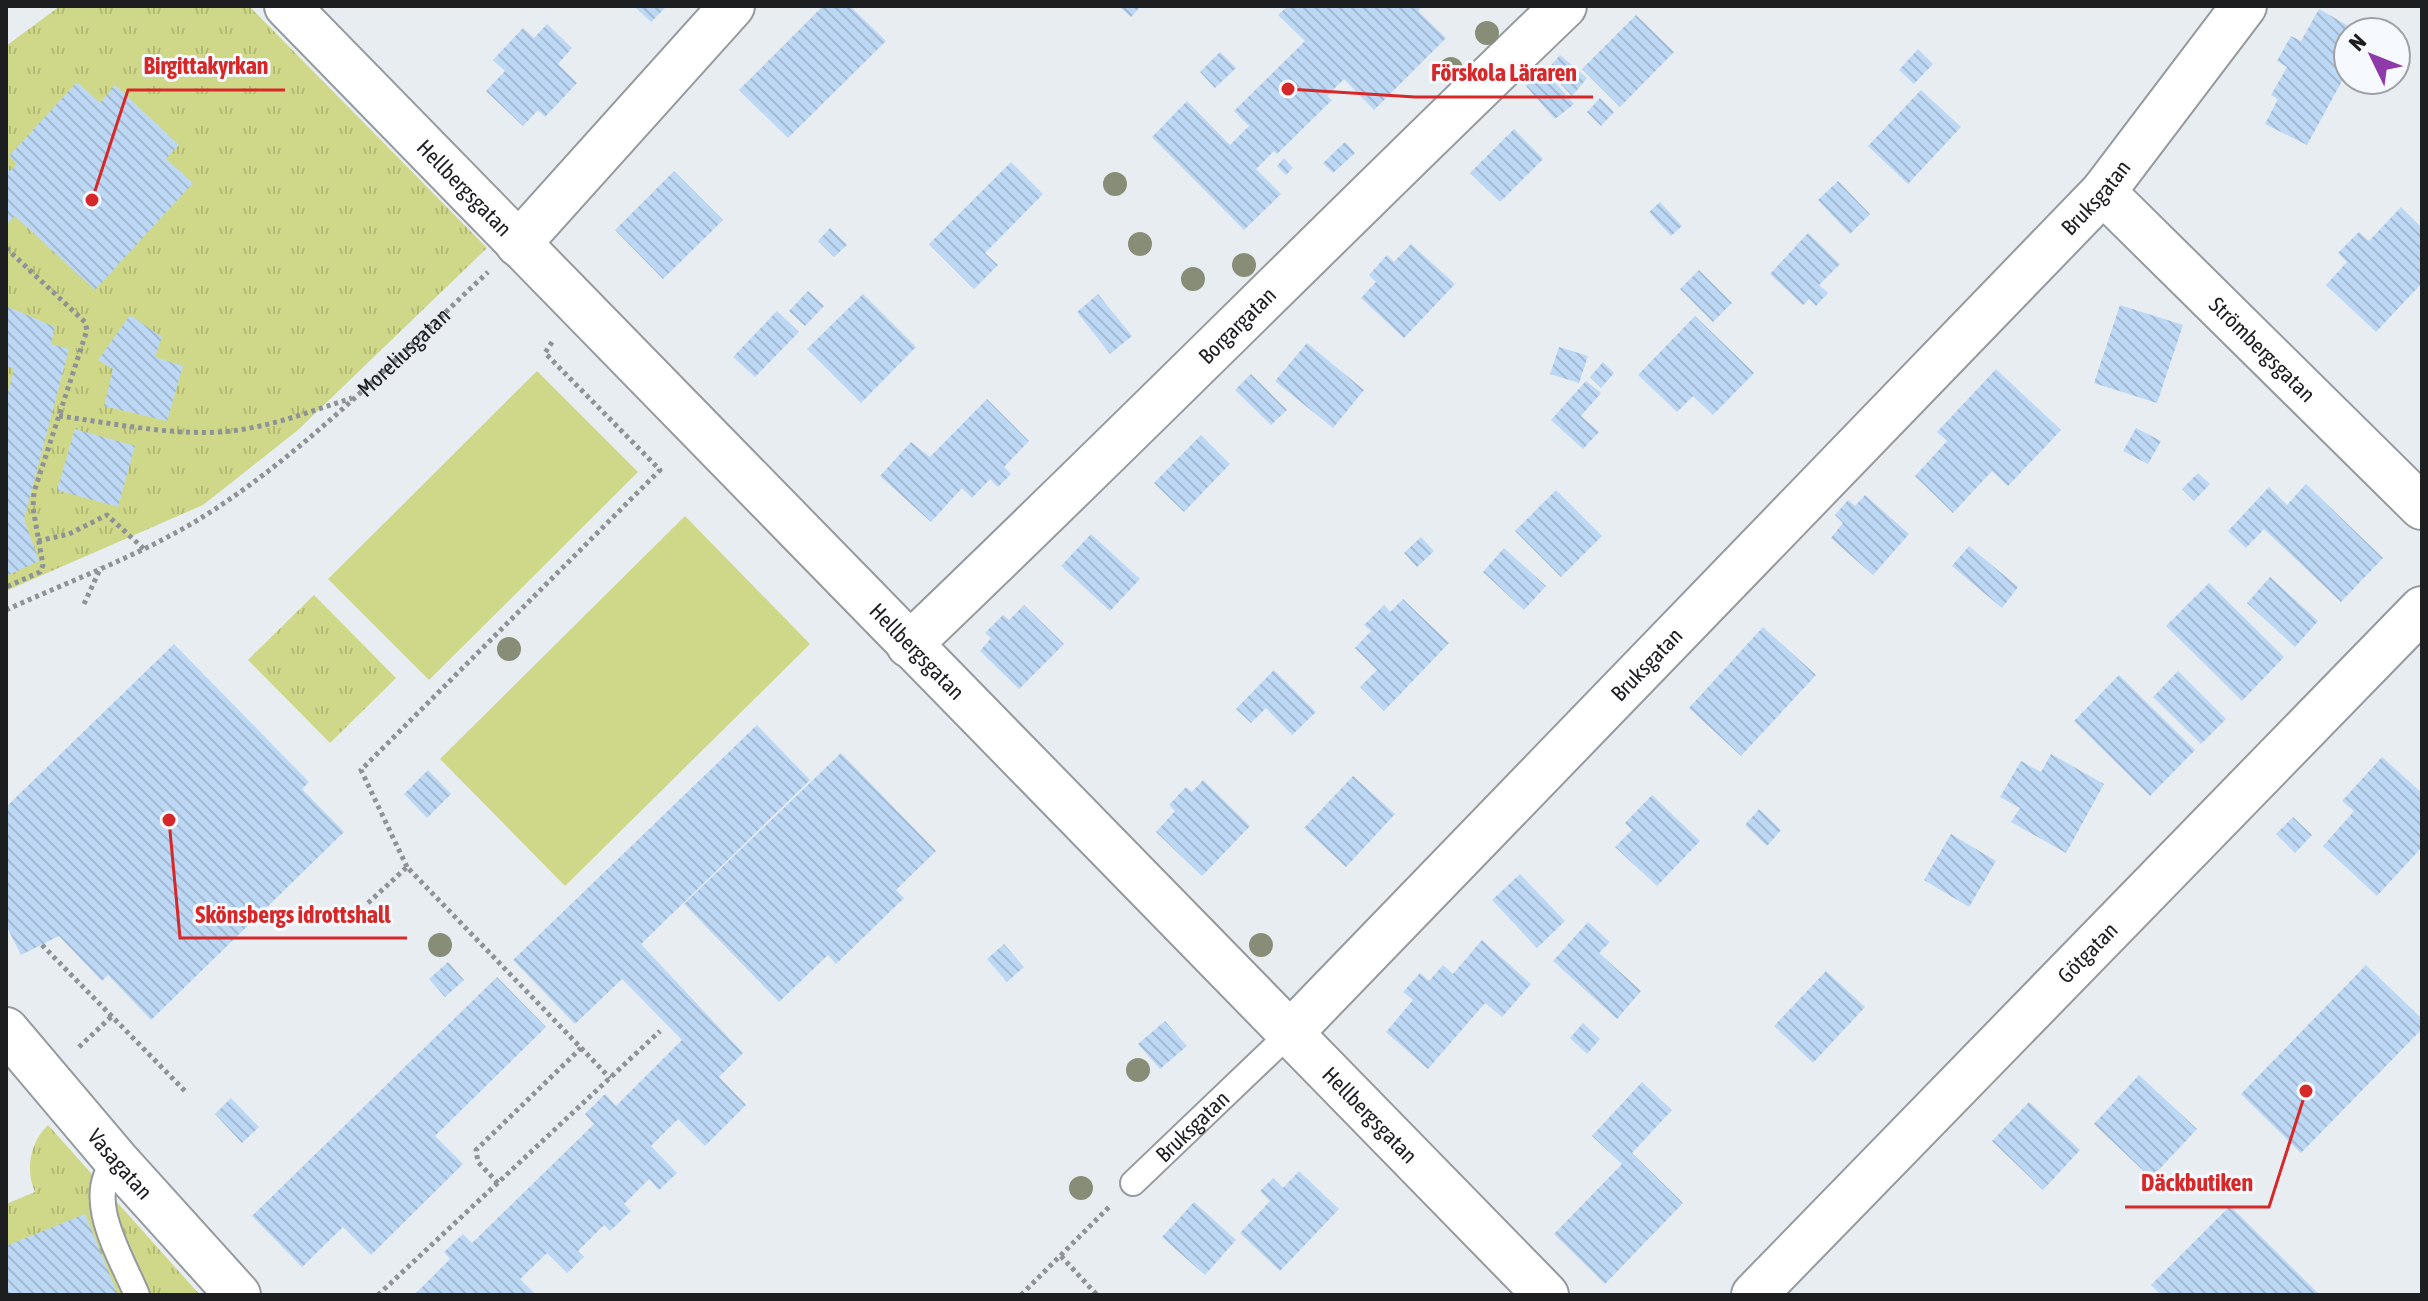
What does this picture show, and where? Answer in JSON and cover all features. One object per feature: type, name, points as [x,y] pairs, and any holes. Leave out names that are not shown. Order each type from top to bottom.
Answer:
[{"type":"street","name":"Hellbergsgatan","points":[[287,6],[909,645],[1292,1031],[1546,1295]]},
{"type":"street","points":[[518,244],[732,6]]},
{"type":"street","name":"Borgargatan","points":[[909,645],[1564,6]]},
{"type":"street","name":"Bruksgatan","points":[[1292,1031],[2103,192],[2244,6]]},
{"type":"street","name":"Strömbergsgatan","points":[[2103,192],[2422,507]]},
{"type":"street","name":"Götgatan","points":[[1754,1295],[2422,609]]},
{"type":"street","name":"Vasagatan","points":[[6,1030],[116,1160],[238,1295]]},
{"type":"lane","name":"Bruksgatan","points":[[1133,1183],[1292,1031]]},
{"type":"lane","points":[[116,1160],[103,1179],[101,1206],[137,1295]]},
{"type":"path","name":"Moreliusgatan","points":[[6,610],[144,549],[199,519],[321,428],[518,244]]},
{"type":"path","points":[[6,248],[85,322],[87,330],[34,492],[43,565],[40,572],[6,587]]},
{"type":"path","points":[[575,302],[545,353],[660,470],[361,770],[407,867],[610,1078]]},
{"type":"path","points":[[59,416],[177,432],[222,432],[288,420],[355,397]]},
{"type":"path","points":[[38,541],[69,534],[107,515],[144,549]]},
{"type":"path","points":[[84,604],[102,566]]},
{"type":"path","points":[[368,903],[407,867]]},
{"type":"path","points":[[42,945],[185,1091]]},
{"type":"path","points":[[80,1046],[112,1016]]},
{"type":"path","points":[[378,1295],[660,1031]]},
{"type":"path","points":[[498,1183],[478,1162],[476,1150],[581,1048]]},
{"type":"path","points":[[1021,1295],[1133,1183]]},
{"type":"path","points":[[1061,1256],[1097,1295]]},
{"type":"green space","points":[[60,6],[249,6],[487,248],[298,430],[203,505],[6,591],[6,46]]},
{"type":"green space","points":[[537,371],[638,472],[429,680],[328,579]]},
{"type":"green space","points":[[685,516],[810,644],[565,886],[440,759]]},
{"type":"green space","points":[[314,595],[396,678],[330,743],[248,660]]},
{"type":"green space","points":[[48,1125],[200,1295],[6,1295],[6,1204],[35,1192],[30,1175],[31,1157],[37,1140]]},
{"type":"building","points":[[634,6],[667,6],[651,22]]},
{"type":"building","points":[[823,6],[850,6],[886,41],[788,138],[739,90]]},
{"type":"building","points":[[1119,6],[1141,6],[1131,17]]},
{"type":"building","points":[[1288,6],[1423,6],[1418,11],[1446,38],[1374,110],[1344,79],[1327,96],[1332,100],[1277,154],[1274,151],[1256,169],[1281,194],[1244,230],[1152,137],[1187,101],[1230,145],[1249,126],[1234,111],[1305,41],[1278,15]]},
{"type":"building","points":[[2319,9],[2332,16],[2334,96],[2307,145],[2265,124],[2278,99],[2271,95],[2287,67],[2277,61],[2291,36],[2301,41]]},
{"type":"building","points":[[1636,15],[1674,52],[1620,107],[1582,69]]},
{"type":"building","points":[[547,24],[572,48],[558,64],[577,83],[545,117],[538,110],[523,126],[486,91],[505,71],[493,60],[523,28],[534,38]]},
{"type":"building","points":[[1918,49],[1933,64],[1914,84],[1899,70]]},
{"type":"building","points":[[1220,52],[1236,68],[1215,88],[1200,72]]},
{"type":"building","points":[[1560,55],[1587,78],[1572,96],[1547,70]]},
{"type":"building","points":[[1544,70],[1574,104],[1555,119],[1526,86]]},
{"type":"building","points":[[77,82],[100,103],[115,85],[179,145],[166,159],[193,183],[95,290],[15,216],[6,225],[6,167],[10,171],[17,164],[9,156]]},
{"type":"building","points":[[1921,90],[1961,127],[1908,184],[1868,146]]},
{"type":"building","points":[[1600,98],[1614,112],[1601,126],[1587,112]]},
{"type":"building","points":[[1514,129],[1543,159],[1500,202],[1470,173]]},
{"type":"building","points":[[1345,142],[1355,153],[1333,173],[1323,163]]},
{"type":"building","points":[[1284,158],[1293,168],[1286,175],[1277,166]]},
{"type":"building","points":[[1011,162],[1043,194],[985,253],[998,265],[974,289],[929,244]]},
{"type":"building","points":[[674,171],[723,220],[663,279],[615,230]]},
{"type":"building","points":[[1838,181],[1870,214],[1850,234],[1818,200]]},
{"type":"building","points":[[1660,202],[1682,226],[1671,236],[1649,212]]},
{"type":"building","points":[[2401,207],[2422,228],[2422,283],[2376,332],[2326,285],[2347,262],[2338,253],[2359,232],[2369,241]]},
{"type":"building","points":[[830,228],[847,245],[834,257],[818,241]]},
{"type":"building","points":[[1808,233],[1840,264],[1819,285],[1828,293],[1816,306],[1809,299],[1803,305],[1770,274]]},
{"type":"building","points":[[1411,244],[1455,284],[1404,338],[1361,298],[1376,282],[1369,275],[1387,255],[1394,262]]},
{"type":"building","points":[[1699,270],[1732,303],[1713,322],[1680,289]]},
{"type":"building","points":[[808,291],[824,306],[805,326],[789,311]]},
{"type":"building","points":[[863,294],[916,347],[861,403],[807,349]]},
{"type":"building","points":[[1098,294],[1132,336],[1110,354],[1077,312]]},
{"type":"building","points":[[2120,305],[2183,325],[2157,403],[2094,383]]},
{"type":"building","points":[[6,306],[55,327],[51,344],[69,349],[24,519],[39,561],[6,576],[6,400],[14,369],[6,366]]},
{"type":"building","points":[[777,311],[799,332],[755,377],[733,357]]},
{"type":"building","points":[[130,315],[162,337],[155,357],[183,366],[167,421],[104,406],[113,369],[98,360]]},
{"type":"building","points":[[1695,316],[1754,373],[1713,415],[1693,396],[1677,412],[1638,375]]},
{"type":"building","points":[[1307,343],[1364,390],[1333,428],[1275,381]]},
{"type":"building","points":[[1559,347],[1588,356],[1579,383],[1550,374]]},
{"type":"building","points":[[1603,362],[1614,373],[1601,388],[1590,377]]},
{"type":"building","points":[[1996,369],[2061,430],[2008,486],[1992,471],[1953,513],[1915,476],[1947,441],[1937,432]]},
{"type":"building","points":[[1251,374],[1287,410],[1271,425],[1235,390]]},
{"type":"building","points":[[1586,381],[1601,393],[1581,416],[1599,432],[1583,449],[1551,420]]},
{"type":"building","points":[[987,399],[1029,441],[1004,467],[1011,474],[998,487],[990,479],[972,498],[962,488],[931,522],[880,476],[911,442],[930,457]]},
{"type":"building","points":[[2136,428],[2161,441],[2148,464],[2123,451]]},
{"type":"building","points":[[75,429],[135,446],[118,507],[57,490]]},
{"type":"building","points":[[1201,435],[1230,464],[1184,512],[1154,483]]},
{"type":"building","points":[[2198,473],[2210,484],[2194,501],[2182,489]]},
{"type":"building","points":[[2306,484],[2383,558],[2341,602],[2264,529],[2246,548],[2228,531],[2269,487],[2287,505]]},
{"type":"building","points":[[1556,490],[1602,536],[1561,577],[1515,531]]},
{"type":"building","points":[[1865,495],[1909,534],[1873,575],[1831,538],[1843,523],[1835,515],[1848,500],[1855,506]]},
{"type":"building","points":[[1091,534],[1140,579],[1110,611],[1061,566]]},
{"type":"building","points":[[1421,537],[1434,551],[1417,567],[1404,553]]},
{"type":"building","points":[[1969,546],[2018,587],[2002,608],[1952,566]]},
{"type":"building","points":[[1504,548],[1546,586],[1524,610],[1483,572]]},
{"type":"building","points":[[2270,577],[2318,621],[2295,647],[2247,603]]},
{"type":"building","points":[[2209,583],[2284,657],[2242,701],[2166,626]]},
{"type":"building","points":[[1403,599],[1449,643],[1384,711],[1360,687],[1377,670],[1355,648],[1371,631],[1364,625],[1384,605],[1390,612]]},
{"type":"building","points":[[1024,605],[1064,644],[1019,689],[980,651],[991,638],[985,633],[1003,615],[1009,620]]},
{"type":"building","points":[[1763,627],[1816,675],[1741,756],[1689,708]]},
{"type":"building","points":[[174,644],[309,782],[302,789],[344,832],[151,1020],[108,975],[102,981],[59,936],[21,955],[6,925],[6,807]]},
{"type":"building","points":[[1274,670],[1316,712],[1292,735],[1266,708],[1251,723],[1236,709]]},
{"type":"building","points":[[2178,671],[2226,719],[2201,744],[2153,697]]},
{"type":"building","points":[[2119,675],[2195,750],[2150,796],[2074,721]]},
{"type":"building","points":[[757,725],[810,780],[641,944],[743,1053],[719,1077],[746,1105],[705,1146],[678,1119],[651,1146],[677,1173],[659,1190],[649,1179],[624,1204],[631,1211],[610,1231],[604,1225],[578,1251],[584,1257],[567,1273],[547,1253],[520,1279],[536,1295],[414,1295],[450,1259],[444,1252],[463,1234],[472,1243],[594,1124],[585,1114],[605,1094],[616,1106],[682,1040],[622,979],[575,1024],[513,960]]},
{"type":"building","points":[[841,753],[936,851],[896,890],[904,898],[836,964],[828,955],[779,1002],[684,904]]},
{"type":"building","points":[[2051,754],[2104,784],[2066,853],[2011,822],[2020,808],[2000,797],[2021,761],[2041,772]]},
{"type":"building","points":[[2382,757],[2422,793],[2422,847],[2377,896],[2323,846],[2354,811],[2342,801]]},
{"type":"building","points":[[428,770],[451,794],[427,818],[404,794]]},
{"type":"building","points":[[1353,776],[1395,814],[1346,867],[1304,828]]},
{"type":"building","points":[[1203,780],[1250,826],[1202,876],[1156,832],[1175,811],[1169,805],[1186,787],[1192,792]]},
{"type":"building","points":[[1652,795],[1700,841],[1657,886],[1615,847],[1632,830],[1625,823]]},
{"type":"building","points":[[1759,809],[1781,830],[1767,846],[1745,825]]},
{"type":"building","points":[[2293,817],[2312,835],[2295,853],[2276,834]]},
{"type":"building","points":[[1951,834],[1996,861],[1969,907],[1924,880]]},
{"type":"building","points":[[1520,874],[1565,921],[1537,948],[1492,900]]},
{"type":"building","points":[[1588,922],[1610,942],[1599,953],[1641,991],[1617,1019],[1553,961]]},
{"type":"building","points":[[1482,940],[1531,984],[1502,1017],[1485,1003],[1428,1069],[1386,1032],[1413,1000],[1403,992],[1420,973],[1429,981],[1443,965],[1453,974]]},
{"type":"building","points":[[1004,944],[1024,967],[1007,982],[987,959]]},
{"type":"building","points":[[448,962],[464,980],[445,997],[429,979]]},
{"type":"building","points":[[2366,965],[2422,1019],[2422,1029],[2301,1153],[2241,1094]]},
{"type":"building","points":[[1826,971],[1865,1007],[1813,1063],[1774,1026]]},
{"type":"building","points":[[497,977],[546,1027],[435,1136],[463,1164],[371,1255],[343,1227],[302,1267],[252,1216]]},
{"type":"building","points":[[1165,1021],[1187,1046],[1160,1069],[1138,1044]]},
{"type":"building","points":[[1583,1023],[1600,1039],[1587,1054],[1570,1038]]},
{"type":"building","points":[[2139,1075],[2197,1129],[2151,1178],[2094,1124]]},
{"type":"building","points":[[1642,1082],[1672,1110],[1632,1153],[1683,1203],[1605,1284],[1554,1234],[1622,1164],[1592,1136]]},
{"type":"building","points":[[231,1098],[259,1127],[242,1143],[215,1114]]},
{"type":"building","points":[[2029,1102],[2080,1150],[2043,1190],[1992,1141]]},
{"type":"building","points":[[1299,1171],[1339,1209],[1280,1271],[1240,1233],[1270,1201],[1260,1191],[1273,1178],[1283,1188]]},
{"type":"building","points":[[1194,1202],[1236,1240],[1205,1275],[1162,1237]]},
{"type":"building","points":[[2230,1206],[2320,1295],[2161,1295],[2151,1285]]},
{"type":"building","points":[[85,1214],[118,1295],[6,1295],[6,1246]]},
{"type":"place","name":"Förskola Läraren","points":[[1288,89]]},
{"type":"place","name":"Birgittakyrkan","points":[[92,200]]},
{"type":"place","name":"Skönsbergs idrottshall","points":[[169,820]]},
{"type":"place","name":"Däckbutiken","points":[[2306,1091]]}]
